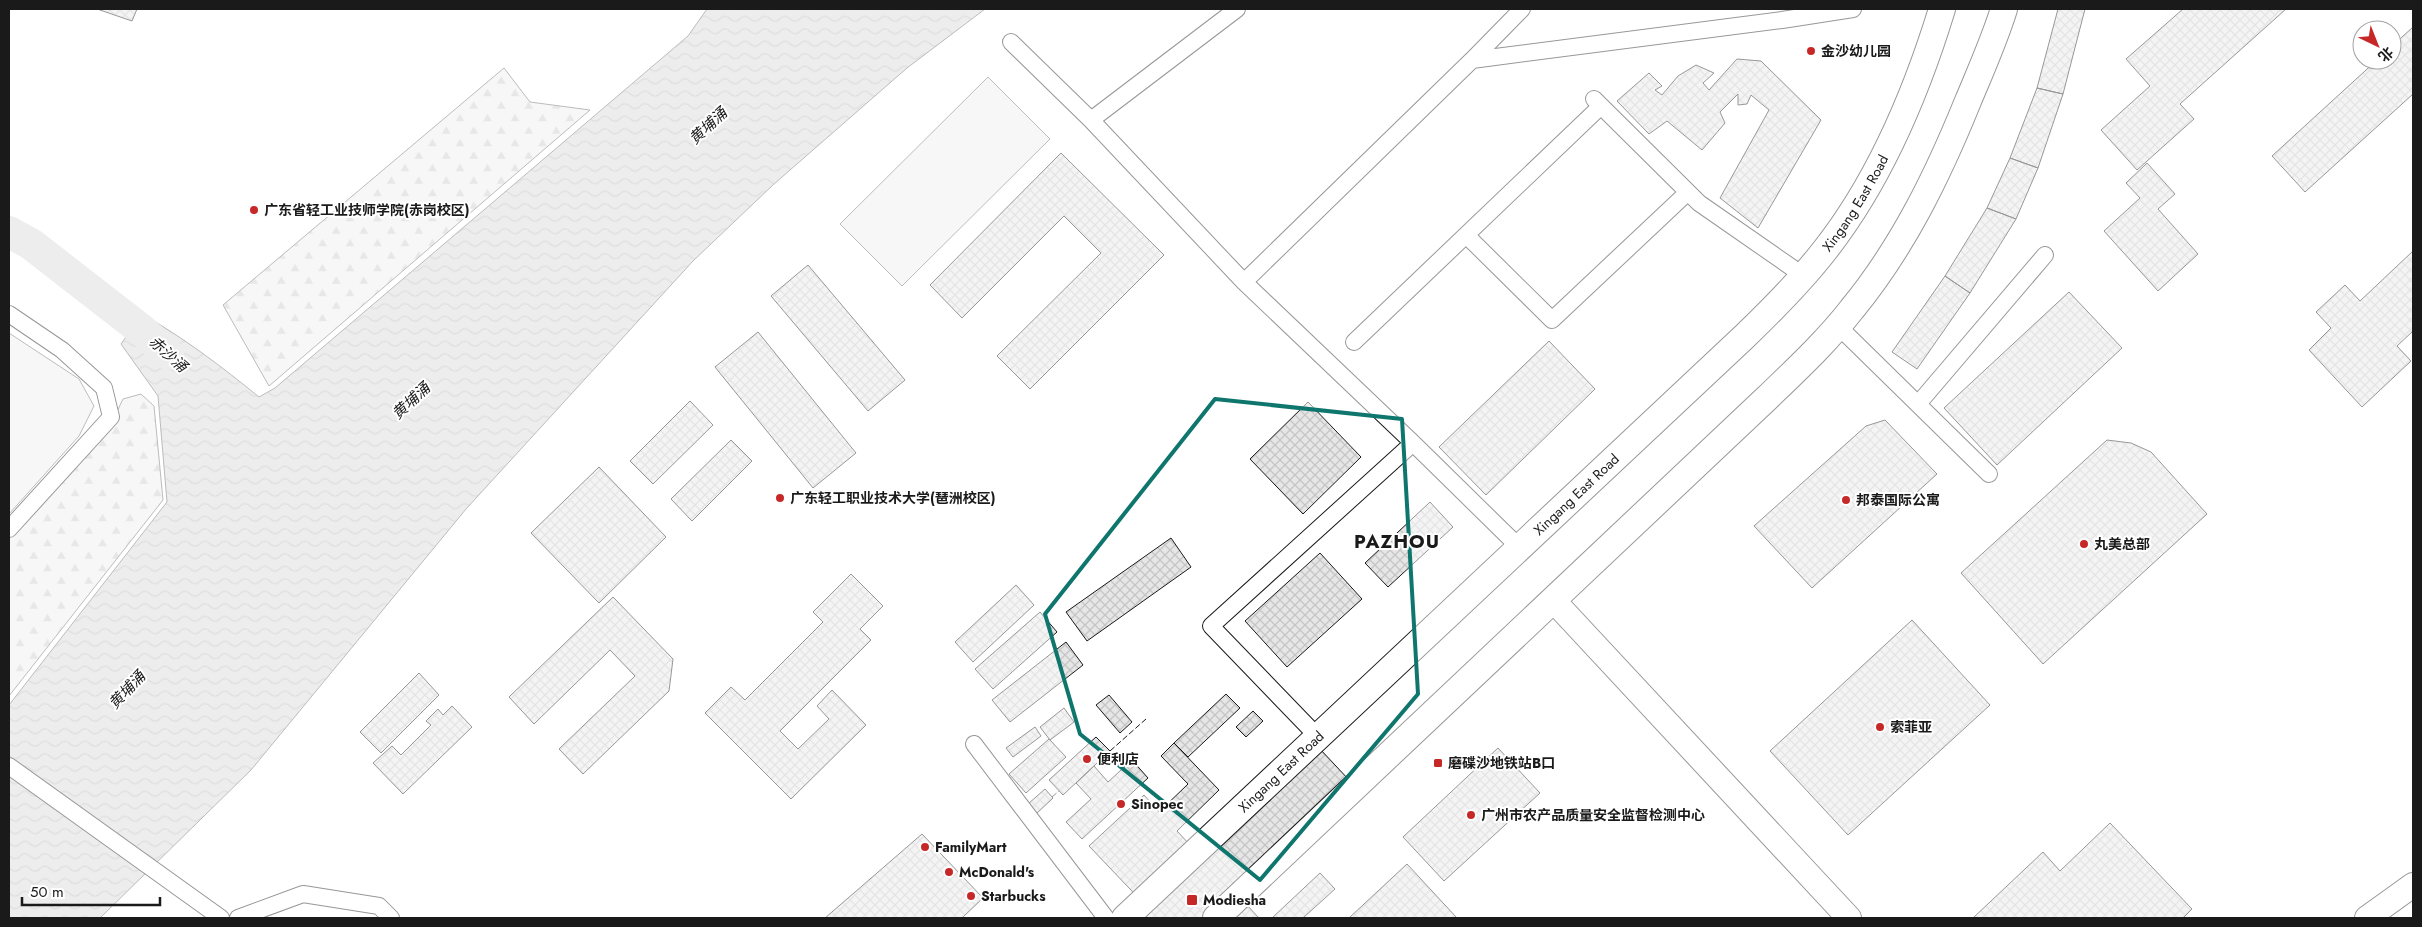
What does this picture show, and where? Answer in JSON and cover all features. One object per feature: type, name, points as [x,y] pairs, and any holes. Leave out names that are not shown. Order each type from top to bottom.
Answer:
[{"type":"main road","name":"Xingang East Road","points":[[1125,918],[1745,336],[1804,276],[1826,250],[1853,210],[1892,140],[1916,84],[1942,9]]},
{"type":"main road","points":[[1216,918],[1780,386],[1838,326],[1877,276],[1927,194],[1950,148],[1992,46],[2004,9]]},
{"type":"street","points":[[1091,120],[1237,9]]},
{"type":"street","points":[[1244,282],[1522,9]]},
{"type":"street","points":[[1472,60],[1853,9]]},
{"type":"street","points":[[1011,42],[1091,120],[1244,282],[1414,443],[1519,547]]},
{"type":"street","points":[[1354,342],[1466,235],[1597,103],[1699,203],[1804,276]]},
{"type":"street","points":[[1466,235],[1552,320],[1688,192]]},
{"type":"street","points":[[1918,404],[2045,255]]},
{"type":"street","points":[[9,314],[62,350],[104,388],[111,417],[9,529]]},
{"type":"street","points":[[1838,326],[1989,474]]},
{"type":"street","points":[[1318,737],[1211,626],[1414,443]]},
{"type":"street","points":[[1553,600],[1849,918]]},
{"type":"street","points":[[974,744],[1106,918]]},
{"type":"street","points":[[9,766],[221,918]]},
{"type":"street","points":[[2367,918],[2406,889]]},
{"type":"street","points":[[238,918],[303,894],[379,906],[391,918]]},
{"type":"highlighted area","points":[[1215,399],[1402,419],[1418,694],[1260,880],[1080,734],[1045,614]]},
{"type":"shaded area","points":[[988,77],[1050,139],[902,286],[840,224]]},
{"type":"shaded area","points":[[9,333],[79,379],[94,406],[79,436],[9,514]]},
{"type":"green space","points":[[504,68],[530,102],[590,110],[269,386],[223,305]]},
{"type":"green space","points":[[141,394],[154,406],[163,500],[9,696],[9,534],[110,426],[123,399]]},
{"type":"water","name":"黄埔涌","points":[[707,9],[985,9],[907,68],[774,184],[693,261],[466,509],[251,770],[100,918],[9,918],[9,705],[167,502],[158,396],[121,344],[142,314],[202,353],[259,397],[275,388],[688,36]]},
{"type":"building","points":[[97,9],[137,9],[132,21]]},
{"type":"building","points":[[2058,9],[2085,9],[2063,94],[2037,88]]},
{"type":"building","points":[[2183,9],[2286,9],[2180,104],[2194,119],[2137,170],[2101,130],[2150,86],[2126,59]]},
{"type":"building","points":[[2413,27],[2413,94],[2305,192],[2272,156],[2366,70],[2402,70],[2402,37]]},
{"type":"building","points":[[1737,59],[1761,61],[1821,120],[1758,228],[1720,198],[1769,110],[1751,95],[1747,104],[1738,105],[1738,94],[1720,112],[1725,123],[1702,150],[1667,121],[1649,134],[1617,101],[1649,73],[1662,86],[1655,90],[1662,95],[1678,76],[1696,65],[1714,73],[1703,83],[1709,90]]},
{"type":"building","points":[[2037,88],[2063,94],[2038,168],[2010,158]]},
{"type":"building","points":[[1061,153],[1164,255],[1030,389],[997,356],[1101,253],[1064,216],[962,318],[930,285]]},
{"type":"building","points":[[2010,158],[2038,168],[2016,219],[1987,208]]},
{"type":"building","points":[[2147,163],[2175,194],[2158,209],[2198,254],[2158,291],[2104,231],[2140,198],[2126,183]]},
{"type":"building","points":[[1987,208],[2016,219],[1970,293],[1945,276]]},
{"type":"building","points":[[2413,251],[2413,331],[2397,346],[2411,361],[2362,407],[2309,350],[2331,328],[2316,312],[2345,285],[2360,301]]},
{"type":"building","points":[[808,265],[905,380],[868,411],[771,296]]},
{"type":"building","points":[[1945,276],[1970,293],[1917,369],[1892,352]]},
{"type":"building","points":[[2069,292],[2122,348],[1997,465],[1944,408]]},
{"type":"building","points":[[758,332],[856,453],[813,488],[715,367]]},
{"type":"building","points":[[1549,341],[1595,389],[1486,495],[1439,447]]},
{"type":"building","points":[[690,401],[713,425],[653,484],[630,461]]},
{"type":"building","points":[[1308,402],[1361,457],[1303,514],[1250,459]]},
{"type":"building","name":"邦泰国际公寓","points":[[1885,420],[1937,474],[1812,588],[1754,526],[1866,426]]},
{"type":"building","points":[[731,440],[752,461],[692,521],[671,499]]},
{"type":"building","name":"丸美总部","points":[[2107,440],[2131,443],[2151,452],[2207,514],[2043,664],[1961,573]]},
{"type":"building","points":[[599,467],[666,537],[599,603],[531,533]]},
{"type":"building","points":[[1430,502],[1453,527],[1388,587],[1365,563]]},
{"type":"building","points":[[1171,538],[1191,567],[1087,641],[1066,612]]},
{"type":"building","points":[[1320,553],[1362,599],[1287,667],[1245,621]]},
{"type":"building","points":[[851,574],[883,606],[860,629],[871,640],[780,731],[798,749],[829,719],[817,706],[832,690],[866,725],[791,799],[705,713],[731,687],[745,700],[823,622],[813,612]]},
{"type":"building","points":[[1016,585],[1034,605],[973,662],[955,642]]},
{"type":"building","points":[[613,597],[673,659],[669,691],[583,774],[559,749],[635,676],[610,650],[534,724],[509,697]]},
{"type":"building","points":[[1040,612],[1057,632],[993,689],[975,669]]},
{"type":"building","name":"索菲亚","points":[[1912,620],[1990,705],[1848,835],[1770,751]]},
{"type":"building","points":[[1066,642],[1083,665],[1010,722],[992,700]]},
{"type":"building","points":[[419,673],[439,695],[381,753],[360,732]]},
{"type":"building","points":[[1226,694],[1240,708],[1188,757],[1174,743]]},
{"type":"building","points":[[1109,695],[1132,722],[1120,733],[1096,705]]},
{"type":"building","points":[[452,706],[472,727],[403,794],[373,763],[392,746],[401,755],[431,725],[426,721],[438,709],[443,715]]},
{"type":"building","points":[[1064,708],[1074,722],[1050,740],[1040,727]]},
{"type":"building","points":[[1253,711],[1263,721],[1246,737],[1236,727]]},
{"type":"building","points":[[1035,727],[1041,736],[1013,757],[1006,748]]},
{"type":"building","name":"便利店","points":[[1096,737],[1110,751],[1063,795],[1049,780]]},
{"type":"building","points":[[1049,739],[1066,757],[1026,793],[1009,774]]},
{"type":"building","name":"Modiesha","points":[[1174,743],[1219,790],[1177,831],[1203,859],[1320,749],[1350,781],[1233,890],[1259,918],[1140,918],[1149,909],[1089,846],[1144,795],[1159,812],[1188,784],[1161,756]]},
{"type":"building","name":"广州市农产品质量安全监督检测中心","points":[[1498,748],[1540,793],[1444,881],[1403,837]]},
{"type":"building","points":[[1132,760],[1148,778],[1082,839],[1066,822],[1091,799],[1076,783],[1094,766],[1108,782]]},
{"type":"building","points":[[1045,789],[1053,798],[1036,814],[1028,804]]},
{"type":"building","points":[[2110,823],[2192,909],[2183,918],[1973,918],[2043,852],[2060,871]]},
{"type":"building","points":[[922,834],[983,898],[962,918],[825,918]]},
{"type":"building","points":[[1407,864],[1457,918],[1349,918]]},
{"type":"building","name":"Modiesha","points":[[1320,873],[1335,889],[1303,918],[1272,918]]},
{"type":"waterway","name":"赤沙涌","points":[[9,232],[31,244],[143,331],[168,354]]},
{"type":"fence","points":[[1110,751],[1146,719]]},
{"type":"fence","points":[[1052,797],[1059,791]]},
{"type":"place","name":"金沙幼儿园","points":[[1811,51]]},
{"type":"place","name":"广东省轻工业技师学院(赤岗校区)","points":[[254,210]]},
{"type":"place","name":"广东轻工职业技术大学(琶洲校区)","points":[[780,498]]},
{"type":"place","name":"邦泰国际公寓","points":[[1846,500]]},
{"type":"place","name":"丸美总部","points":[[2084,544]]},
{"type":"place","name":"索菲亚","points":[[1880,727]]},
{"type":"place","name":"便利店","points":[[1087,759]]},
{"type":"place","name":"磨碟沙地铁站B口","points":[[1438,763]]},
{"type":"place","name":"Sinopec","points":[[1121,804]]},
{"type":"place","name":"广州市农产品质量安全监督检测中心","points":[[1471,815]]},
{"type":"place","name":"FamilyMart","points":[[925,847]]},
{"type":"place","name":"McDonald's","points":[[949,872]]},
{"type":"place","name":"Starbucks","points":[[971,896]]},
{"type":"place","name":"Modiesha","points":[[1192,900]]},
{"type":"district","name":"PAZHOU","points":[[1397,541]]}]
